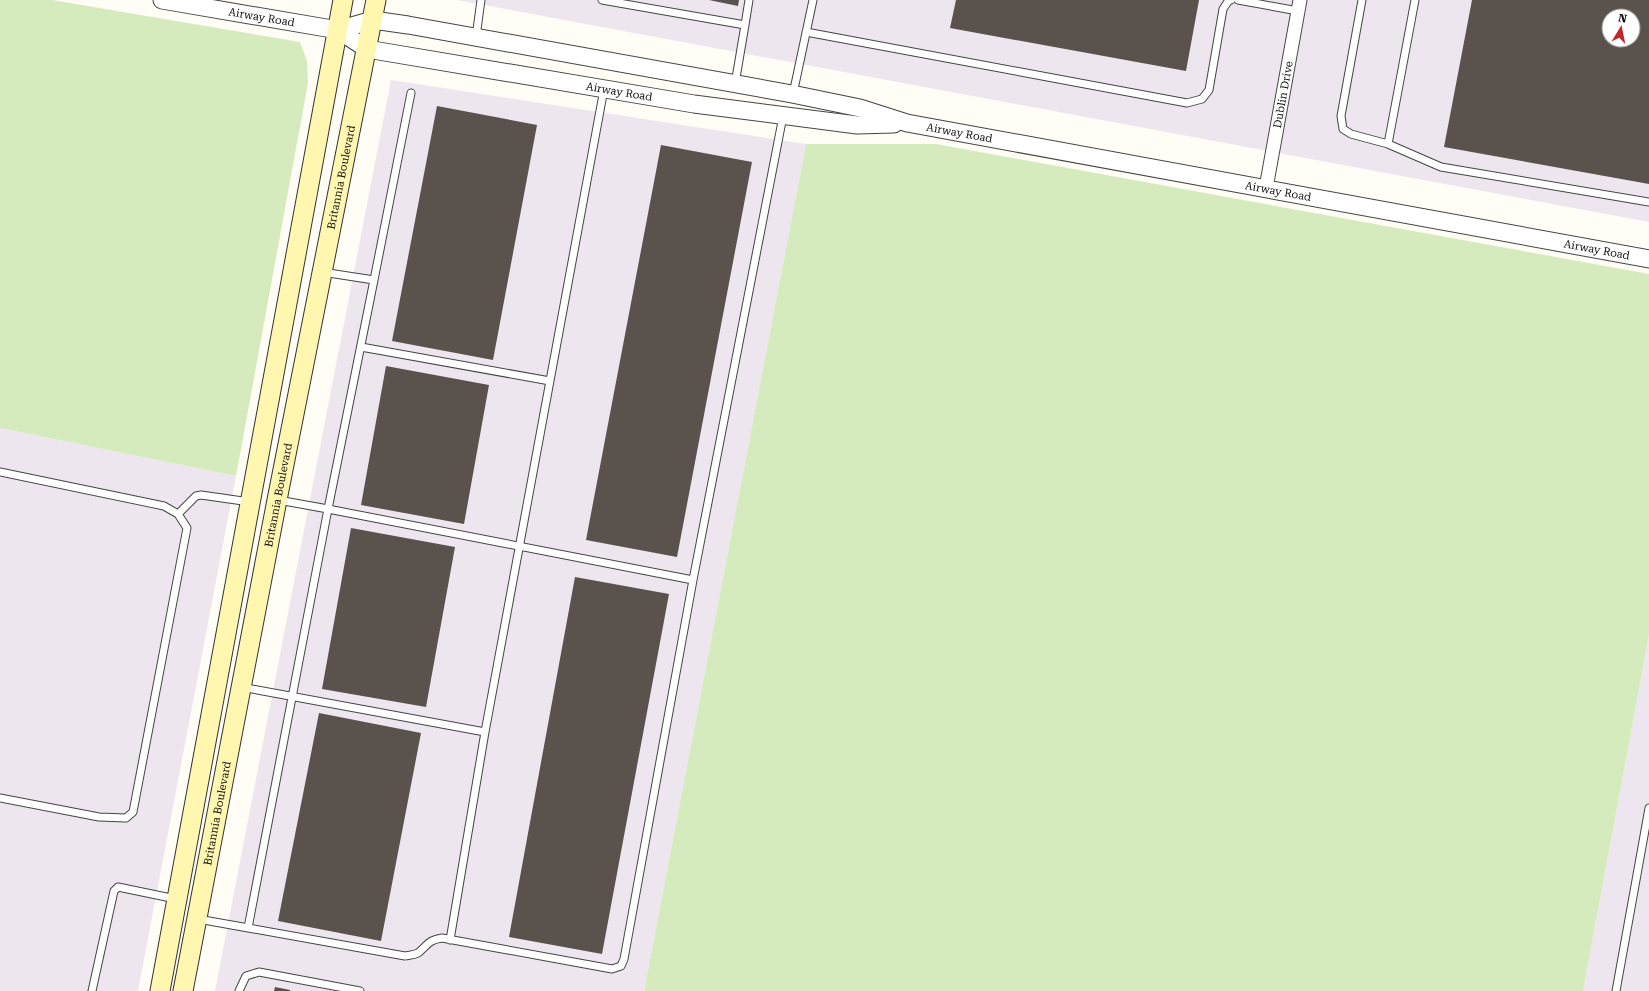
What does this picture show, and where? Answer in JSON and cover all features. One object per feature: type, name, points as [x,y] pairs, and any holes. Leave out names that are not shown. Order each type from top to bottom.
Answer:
[{"type":"main road","name":"Britannia Boulevard","points":[[160,991],[343,0]]},
{"type":"main road","name":"Britannia Boulevard","points":[[183,991],[277,500],[376,0]]},
{"type":"street","name":"Airway Road","points":[[162,0],[338,30],[367,49],[694,104],[857,125],[907,123]]},
{"type":"street","name":"Dublin Drive","points":[[1266,188],[1299,6]]},
{"type":"street","name":"Airway Road","points":[[338,30],[373,20],[408,25],[792,94],[860,108],[907,123],[1649,259]]},
{"type":"lane","points":[[476,37],[481,0]]},
{"type":"lane","points":[[602,0],[745,25]]},
{"type":"lane","points":[[735,84],[749,0]]},
{"type":"lane","points":[[792,94],[813,0]]},
{"type":"lane","points":[[806,32],[1187,103],[1202,99],[1209,90],[1223,9],[1230,0]]},
{"type":"lane","points":[[1238,0],[1299,6]]},
{"type":"lane","points":[[1362,0],[1341,116],[1343,129],[1351,134],[1388,144],[1441,166],[1649,202]]},
{"type":"lane","points":[[1388,144],[1414,0]]},
{"type":"lane","points":[[450,940],[485,732],[604,89]]},
{"type":"lane","points":[[248,928],[328,509],[411,93]]},
{"type":"lane","points":[[196,919],[405,956],[416,954],[426,944],[433,940],[442,938],[612,969],[621,966],[624,959],[693,580],[783,116]]},
{"type":"lane","points":[[322,272],[374,280]]},
{"type":"lane","points":[[361,347],[550,381]]},
{"type":"lane","points":[[0,472],[164,506],[178,514],[187,528],[133,812],[126,818],[99,817],[0,798]]},
{"type":"lane","points":[[178,514],[196,496],[201,495],[250,502]]},
{"type":"lane","points":[[277,500],[693,580]]},
{"type":"lane","points":[[241,687],[485,732]]},
{"type":"lane","points":[[1616,991],[1649,808]]},
{"type":"lane","points":[[92,991],[114,891],[118,887],[177,899]]},
{"type":"lane","points":[[239,991],[246,976],[259,972],[360,991]]},
{"type":"shaded area","points":[[457,0],[1649,0],[1649,222]]},
{"type":"shaded area","points":[[391,80],[806,144],[644,991],[215,991]]},
{"type":"shaded area","points":[[0,428],[236,476],[138,991],[0,991]]},
{"type":"shaded area","points":[[1649,635],[1649,991],[1583,991]]},
{"type":"green space","points":[[0,0],[52,0],[300,42],[307,61],[308,83],[236,476],[0,428]]},
{"type":"green space","points":[[806,144],[936,144],[1649,274],[1649,635],[1583,991],[644,991]]},
{"type":"building","points":[[709,0],[739,0],[738,6]]},
{"type":"building","points":[[956,0],[1199,0],[1186,71],[950,28]]},
{"type":"building","points":[[1472,0],[1649,0],[1649,184],[1444,147]]},
{"type":"building","points":[[437,106],[537,125],[493,360],[392,341]]},
{"type":"building","points":[[661,145],[752,162],[677,557],[586,540]]},
{"type":"building","points":[[386,366],[489,385],[464,524],[361,505]]},
{"type":"building","points":[[351,528],[455,547],[426,707],[322,689]]},
{"type":"building","points":[[575,577],[669,594],[602,954],[509,937]]},
{"type":"building","points":[[319,713],[421,733],[381,941],[278,921]]},
{"type":"building","points":[[275,987],[290,990],[290,991],[274,991]]}]
